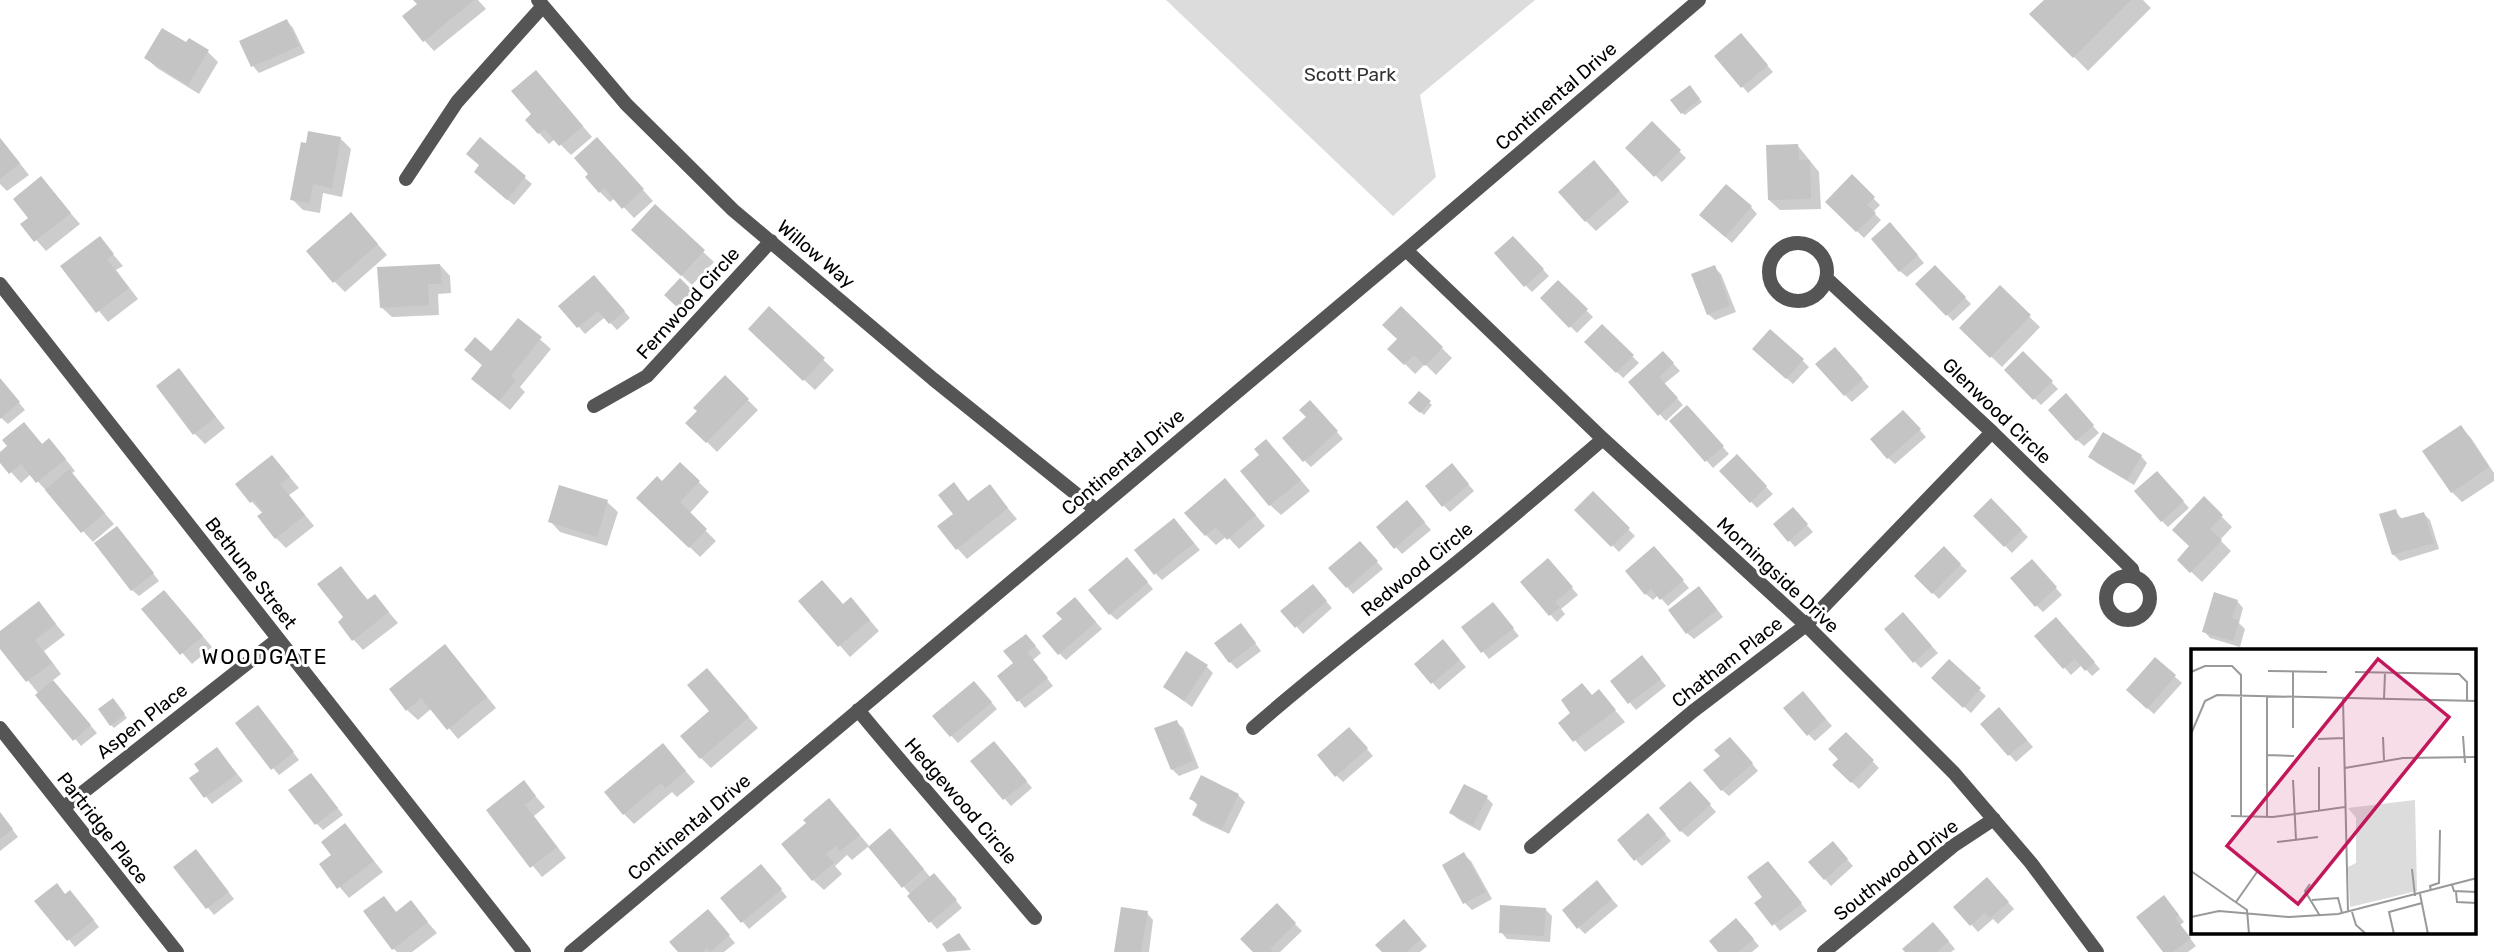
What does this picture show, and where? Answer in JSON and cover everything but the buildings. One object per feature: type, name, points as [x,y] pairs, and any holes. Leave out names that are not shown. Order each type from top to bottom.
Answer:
[{"type":"street","name":"Continental Drive","points":[[571,952],[1699,0]]},
{"type":"street","points":[[406,179],[457,102],[540,3]]},
{"type":"street","name":"Willow Way","points":[[540,3],[626,104],[696,176],[933,379],[1096,510]]},
{"type":"street","name":"Fernwood Circle","points":[[594,406],[647,376],[771,241]]},
{"type":"street","points":[[1803,244],[1811,247],[1824,260],[1826,278],[1816,294],[1808,299],[1788,300],[1773,287],[1769,268],[1777,251],[1785,246],[1803,244]]},
{"type":"street","name":"Morningside Drive","points":[[1406,250],[1603,439],[1806,625],[1954,773],[2031,863],[2097,952]]},
{"type":"street","name":"Glenwood Circle","points":[[1826,278],[1992,432],[2132,569],[2134,577]]},
{"type":"street","name":"Bethune Street","points":[[0,284],[524,952]]},
{"type":"street","name":"Chatham Place","points":[[1531,848],[1692,712],[1806,625],[1992,432]]},
{"type":"street","name":"Redwood Circle","points":[[1253,728],[1319,670],[1514,516],[1603,439]]},
{"type":"street","name":"Aspen Place","points":[[63,808],[278,639]]},
{"type":"street","name":"Hedgewood Circle","points":[[858,710],[1035,918]]},
{"type":"street","name":"Partridge Place","points":[[0,728],[177,952]]},
{"type":"street","name":"Southwood Drive","points":[[1824,952],[1953,846],[1994,820]]},
{"type":"green space","name":"Scott Park","points":[[1166,0],[1535,0],[1420,95],[1436,177],[1393,216]]},
{"type":"district","name":"WOODGATE","points":[[265,656]]}]
